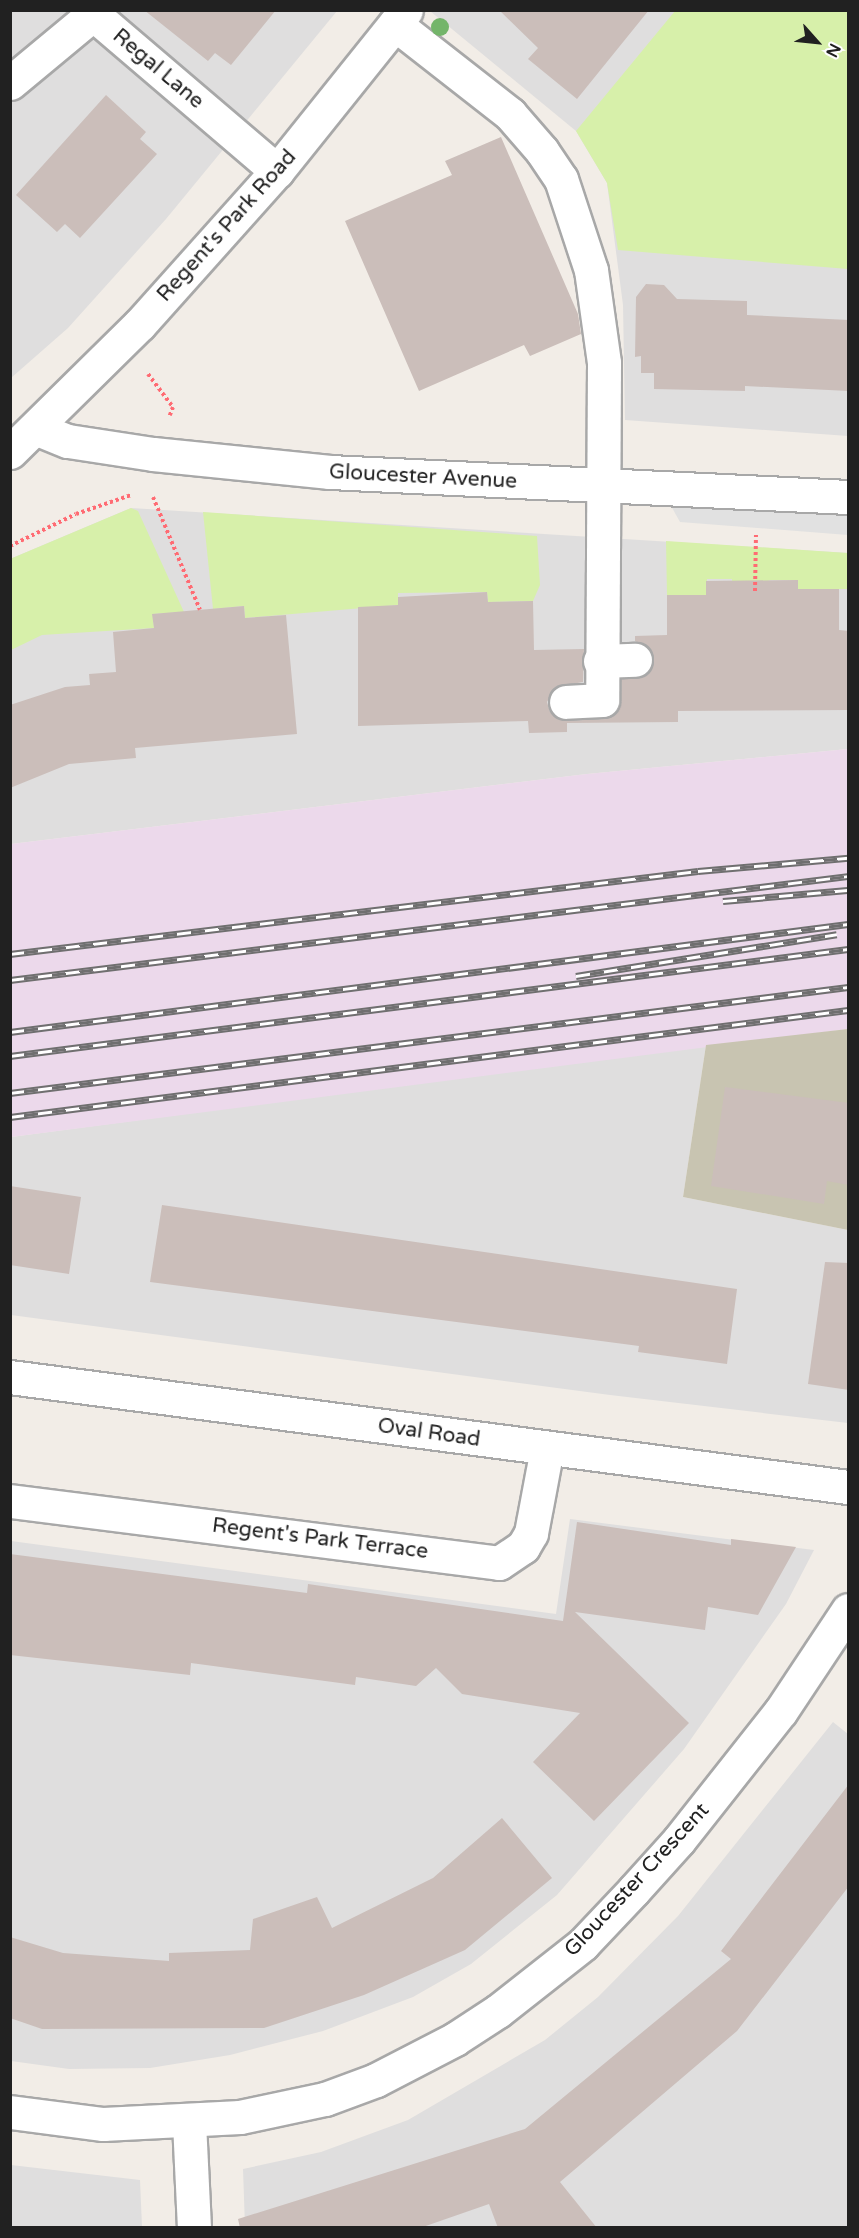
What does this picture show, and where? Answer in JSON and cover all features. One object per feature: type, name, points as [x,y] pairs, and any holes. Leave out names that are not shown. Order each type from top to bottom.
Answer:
[{"type":"street","name":"Regal Lane","points":[[10,83],[93,14],[277,171]]},
{"type":"street","name":"Regent's Park Road","points":[[35,428],[140,324],[277,171],[400,17]]},
{"type":"street","points":[[400,17],[510,114],[561,179],[591,270],[598,307],[604,363],[601,485],[600,661],[602,700],[566,702]]},
{"type":"street","points":[[10,452],[35,428]]},
{"type":"street","name":"Gloucester Avenue","points":[[35,428],[68,441],[330,472],[849,497]]},
{"type":"street","points":[[600,661],[635,660]]},
{"type":"street","name":"Oval Road","points":[[10,1377],[849,1487]]},
{"type":"street","name":"Regent's Park Terrace","points":[[10,1501],[499,1563],[523,1547],[531,1533],[547,1448]]},
{"type":"street","name":"Gloucester Crescent","points":[[10,2112],[103,2124],[189,2122],[284,2109],[376,2080],[455,2039],[526,1990],[583,1944],[679,1840],[781,1712],[849,1610]]},
{"type":"street","points":[[189,2122],[194,2228]]},
{"type":"path","points":[[145,371],[173,407],[166,423]]},
{"type":"path","points":[[10,546],[76,514],[135,493]]},
{"type":"path","points":[[145,495],[155,497],[200,610]]},
{"type":"path","points":[[755,591],[756,546]]},
{"type":"shaded area","points":[[11,11],[337,11],[166,219],[68,328],[11,378]]},
{"type":"shaded area","points":[[430,11],[848,11],[848,436],[625,420],[623,305],[607,183],[576,131]]},
{"type":"shaded area","points":[[661,488],[848,498],[848,535],[680,522]]},
{"type":"shaded area","points":[[131,508],[848,553],[848,749],[587,774],[11,844],[10,559]]},
{"type":"shaded area","points":[[848,749],[848,1029],[11,1137],[11,844],[587,774]]},
{"type":"shaded area","points":[[848,1029],[848,1230],[683,1197],[706,1045]]},
{"type":"shaded area","points":[[706,1045],[683,1197],[848,1230],[848,1423],[610,1395],[11,1315],[11,1137]]},
{"type":"shaded area","points":[[570,1519],[814,1550],[786,1604],[684,1749],[557,1895],[471,1964],[413,1997],[323,2031],[230,2055],[150,2068],[69,2069],[11,2061],[11,1541],[556,1614]]},
{"type":"shaded area","points":[[833,1722],[848,1734],[848,2227],[245,2227],[243,2169],[321,2152],[408,2120],[545,2040],[598,1997],[678,1916]]},
{"type":"shaded area","points":[[11,2165],[140,2180],[142,2227],[11,2227]]},
{"type":"green space","points":[[675,11],[848,11],[848,269],[618,250],[607,183],[576,131]]},
{"type":"green space","points":[[131,508],[138,511],[184,612],[153,614],[154,628],[42,635],[11,650],[10,559]]},
{"type":"green space","points":[[203,512],[537,536],[540,585],[533,601],[488,602],[487,592],[398,593],[398,605],[245,618],[244,606],[213,609]]},
{"type":"green space","points":[[666,541],[848,553],[848,589],[798,589],[798,580],[771,580],[732,592],[732,579],[707,579],[706,595],[667,595]]},
{"type":"building","points":[[144,10],[276,10],[231,65],[215,53],[208,61]]},
{"type":"building","points":[[499,10],[649,10],[577,99],[528,59],[538,48]]},
{"type":"building","points":[[106,95],[146,132],[140,139],[157,154],[80,238],[65,224],[57,232],[16,195]]},
{"type":"building","points":[[501,137],[578,314],[581,334],[530,356],[524,345],[419,391],[345,221],[452,175],[445,161]]},
{"type":"building","points":[[646,284],[664,285],[677,299],[747,301],[747,315],[849,320],[849,391],[745,386],[745,391],[654,389],[654,373],[641,373],[641,356],[635,357],[636,297]]},
{"type":"building","points":[[798,580],[798,589],[839,589],[839,630],[849,631],[849,710],[678,711],[678,722],[567,723],[567,732],[529,733],[528,721],[358,726],[358,607],[398,605],[398,597],[487,592],[488,602],[533,601],[534,650],[584,649],[583,682],[555,687],[547,702],[550,712],[566,721],[603,719],[619,709],[621,679],[644,676],[652,668],[651,651],[635,641],[635,636],[667,635],[667,595],[706,595],[706,581]]},
{"type":"building","points":[[244,606],[245,618],[286,615],[297,734],[135,748],[136,758],[69,764],[10,788],[10,705],[65,687],[90,685],[89,674],[116,672],[113,632],[154,628],[152,614]]},
{"type":"building","points":[[725,1087],[849,1103],[849,1185],[827,1181],[824,1204],[711,1186]]},
{"type":"building","points":[[10,1186],[81,1197],[69,1274],[10,1265]]},
{"type":"building","points":[[162,1205],[737,1289],[727,1364],[638,1352],[639,1346],[150,1282]]},
{"type":"building","points":[[825,1262],[849,1263],[849,1390],[808,1384]]},
{"type":"building","points":[[577,1522],[731,1545],[731,1539],[796,1547],[758,1615],[708,1607],[705,1630],[575,1612],[689,1723],[594,1821],[533,1762],[580,1713],[462,1694],[436,1668],[416,1686],[356,1677],[355,1685],[191,1663],[190,1675],[10,1655],[10,1554],[307,1593],[308,1584],[563,1621]]},
{"type":"building","points":[[849,1784],[849,1886],[737,2031],[560,2182],[597,2228],[498,2228],[489,2204],[420,2228],[240,2228],[238,2219],[525,2129],[731,1959],[721,1951]]},
{"type":"building","points":[[502,1818],[552,1878],[465,1950],[364,1995],[264,2028],[42,2029],[10,2018],[10,1937],[63,1953],[169,1961],[169,1953],[250,1950],[253,1919],[317,1897],[332,1928],[433,1878]]},
{"type":"railway","points":[[10,954],[698,871],[848,858]]},
{"type":"railway","points":[[10,980],[848,876]]},
{"type":"railway","points":[[723,901],[848,890]]},
{"type":"railway","points":[[10,1032],[848,924]]},
{"type":"railway","points":[[576,976],[837,934]]},
{"type":"railway","points":[[10,1056],[848,949]]},
{"type":"railway","points":[[10,1093],[848,987]]},
{"type":"railway","points":[[10,1117],[848,1010]]}]
